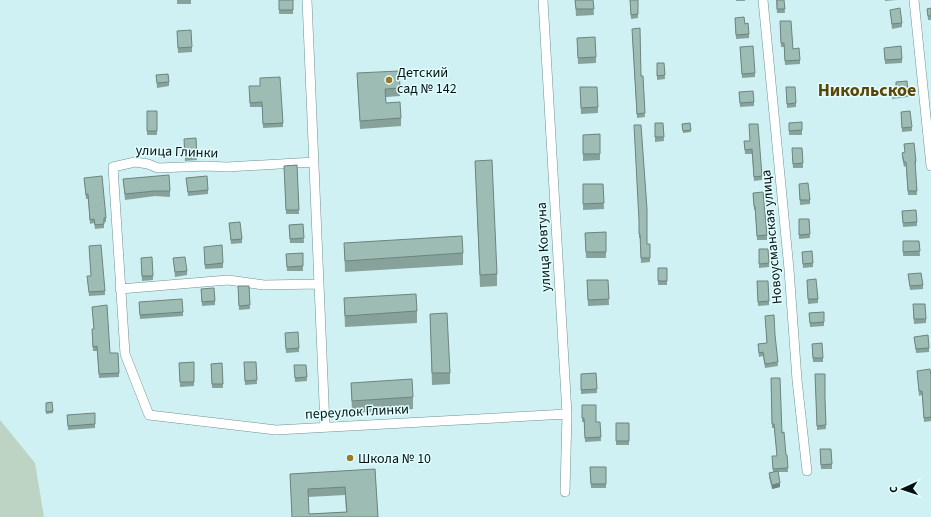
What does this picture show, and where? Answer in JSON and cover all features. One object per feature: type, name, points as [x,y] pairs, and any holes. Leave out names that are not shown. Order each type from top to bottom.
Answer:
[{"type":"street","points":[[307,0],[325,426]]},
{"type":"street","name":"улица Ковтуна","points":[[543,0],[566,414],[565,492]]},
{"type":"street","name":"Новоусманская улица","points":[[763,0],[789,269],[797,380],[807,471]]},
{"type":"street","points":[[914,0],[931,166]]},
{"type":"street","name":"улица Глинки","points":[[149,416],[125,354],[113,167],[135,162],[148,164],[158,168],[206,166],[227,167],[314,162]]},
{"type":"street","points":[[120,289],[228,280],[264,286],[319,284]]},
{"type":"street","name":"переулок Глинки","points":[[149,416],[276,430],[325,426],[566,414]]},
{"type":"green space","points":[[0,420],[35,463],[44,517],[0,517]]},
{"type":"building","points":[[279,0],[293,0],[293,10],[279,10]]},
{"type":"building","points":[[575,0],[593,0],[594,9],[576,9]]},
{"type":"building","points":[[630,0],[638,0],[638,14],[631,15]]},
{"type":"building","points":[[777,0],[784,0],[785,9],[777,9]]},
{"type":"building","points":[[900,8],[902,23],[892,24],[890,10]]},
{"type":"building","points":[[931,8],[931,16],[928,16],[927,9]]},
{"type":"building","points":[[744,17],[745,24],[748,23],[749,34],[736,35],[735,18]]},
{"type":"building","points":[[780,21],[791,21],[793,49],[799,48],[800,60],[785,61],[784,43],[781,43]]},
{"type":"building","points":[[640,28],[641,76],[643,76],[645,113],[637,114],[632,29]]},
{"type":"building","points":[[191,30],[192,47],[178,48],[177,31]]},
{"type":"building","points":[[595,37],[596,57],[578,58],[577,38]]},
{"type":"building","points":[[753,46],[755,73],[742,74],[740,47]]},
{"type":"building","points":[[901,46],[902,59],[885,60],[884,48]]},
{"type":"building","points":[[657,63],[664,63],[665,75],[657,76]]},
{"type":"building","points":[[399,71],[400,88],[385,89],[386,103],[400,102],[401,118],[360,121],[357,73]]},
{"type":"building","points":[[168,74],[169,82],[157,83],[156,75]]},
{"type":"building","points":[[280,77],[283,123],[263,124],[262,102],[250,103],[249,86],[260,86],[260,78]]},
{"type":"building","points":[[907,81],[908,93],[892,95],[892,88],[896,88],[896,82]]},
{"type":"building","points":[[580,87],[597,87],[598,107],[581,108]]},
{"type":"building","points":[[786,87],[795,87],[796,103],[787,104]]},
{"type":"building","points":[[753,91],[754,102],[740,103],[739,92]]},
{"type":"building","points":[[147,111],[157,111],[157,131],[147,131]]},
{"type":"building","points":[[910,111],[912,127],[902,128],[901,112]]},
{"type":"building","points":[[802,122],[802,130],[789,131],[789,123]]},
{"type":"building","points":[[655,123],[663,123],[664,137],[655,137]]},
{"type":"building","points":[[690,123],[691,130],[683,131],[682,124]]},
{"type":"building","points":[[749,124],[758,124],[762,176],[754,177],[752,149],[745,150],[744,141],[750,141]]},
{"type":"building","points":[[634,125],[641,125],[647,209],[647,244],[650,244],[650,258],[641,258]]},
{"type":"building","points":[[600,134],[600,154],[583,154],[583,135]]},
{"type":"building","points":[[196,138],[197,156],[185,157],[184,139]]},
{"type":"building","points":[[914,143],[917,191],[908,191],[906,162],[904,162],[902,153],[905,152],[904,144]]},
{"type":"building","points":[[792,148],[802,148],[803,163],[793,164]]},
{"type":"building","points":[[492,160],[497,274],[480,275],[475,161]]},
{"type":"building","points":[[297,165],[299,210],[286,210],[284,166]]},
{"type":"building","points":[[169,175],[170,191],[125,194],[123,179]]},
{"type":"building","points":[[102,176],[106,218],[104,218],[104,224],[95,225],[94,219],[90,220],[88,194],[86,195],[84,178]]},
{"type":"building","points":[[207,176],[208,190],[188,192],[186,178]]},
{"type":"building","points":[[808,183],[810,200],[800,200],[799,184]]},
{"type":"building","points":[[583,184],[603,184],[604,203],[583,204]]},
{"type":"building","points":[[763,192],[767,235],[757,236],[753,193]]},
{"type":"building","points":[[916,210],[917,222],[903,223],[902,211]]},
{"type":"building","points":[[799,219],[809,219],[810,234],[799,235]]},
{"type":"building","points":[[240,222],[242,239],[231,240],[229,223]]},
{"type":"building","points":[[303,224],[304,238],[290,239],[289,225]]},
{"type":"building","points":[[606,232],[606,252],[586,252],[585,233]]},
{"type":"building","points":[[462,236],[463,253],[345,261],[344,243]]},
{"type":"building","points":[[903,241],[919,241],[920,251],[903,252]]},
{"type":"building","points":[[101,245],[105,291],[89,292],[87,276],[91,276],[89,246]]},
{"type":"building","points":[[222,245],[223,263],[205,265],[204,247]]},
{"type":"building","points":[[759,249],[768,249],[769,263],[759,264]]},
{"type":"building","points":[[812,251],[813,263],[803,264],[802,252]]},
{"type":"building","points":[[303,253],[303,266],[287,267],[286,254]]},
{"type":"building","points":[[152,257],[153,276],[142,276],[141,258]]},
{"type":"building","points":[[185,257],[187,271],[175,272],[173,258]]},
{"type":"building","points":[[658,268],[667,268],[667,281],[658,281]]},
{"type":"building","points":[[921,273],[923,285],[910,286],[908,274]]},
{"type":"building","points":[[816,279],[818,299],[808,299],[807,280]]},
{"type":"building","points":[[587,280],[608,280],[609,299],[588,300]]},
{"type":"building","points":[[757,281],[768,281],[769,301],[758,302]]},
{"type":"building","points":[[238,286],[249,286],[250,305],[239,306]]},
{"type":"building","points":[[214,288],[215,301],[202,302],[201,289]]},
{"type":"building","points":[[416,294],[417,311],[345,316],[344,298]]},
{"type":"building","points":[[182,299],[183,312],[140,315],[139,302]]},
{"type":"building","points":[[913,304],[925,304],[926,319],[914,319]]},
{"type":"building","points":[[107,305],[110,353],[118,353],[119,373],[99,374],[97,346],[93,347],[92,329],[94,329],[92,307]]},
{"type":"building","points":[[824,312],[824,322],[810,323],[809,313]]},
{"type":"building","points":[[447,313],[450,373],[432,373],[430,314]]},
{"type":"building","points":[[774,315],[778,362],[765,364],[763,352],[759,353],[758,344],[767,343],[765,316]]},
{"type":"building","points":[[298,332],[299,348],[286,349],[285,333]]},
{"type":"building","points":[[928,335],[929,348],[916,349],[914,337]]},
{"type":"building","points":[[822,343],[823,358],[813,358],[812,344]]},
{"type":"building","points":[[194,362],[194,382],[180,382],[179,363]]},
{"type":"building","points":[[244,362],[256,362],[257,380],[245,381]]},
{"type":"building","points":[[222,363],[223,384],[212,384],[211,364]]},
{"type":"building","points":[[294,365],[306,365],[307,377],[295,378]]},
{"type":"building","points":[[930,369],[931,417],[924,418],[922,391],[919,391],[917,371]]},
{"type":"building","points":[[596,373],[597,389],[581,390],[581,374]]},
{"type":"building","points":[[815,374],[825,374],[826,425],[817,426]]},
{"type":"building","points":[[771,378],[780,378],[782,433],[784,432],[788,468],[773,469],[772,456],[777,456],[774,424],[772,424]]},
{"type":"building","points":[[412,379],[413,397],[352,401],[351,383]]},
{"type":"building","points":[[52,402],[53,411],[46,412],[46,403]]},
{"type":"building","points":[[582,405],[596,405],[596,422],[600,422],[601,437],[585,438]]},
{"type":"building","points":[[95,413],[95,424],[68,426],[67,415]]},
{"type":"building","points":[[616,423],[629,423],[629,441],[616,441]]},
{"type":"building","points":[[820,449],[831,449],[832,464],[821,465]]},
{"type":"building","points":[[590,467],[606,467],[606,484],[591,484]]},
{"type":"building","points":[[375,469],[378,517],[292,517],[290,474]],"holes":[[[345,487],[347,512],[309,514],[308,489]]]},
{"type":"building","points":[[778,471],[780,483],[772,485],[769,473]]},
{"type":"place","name":"Детский сад № 142","points":[[389,80]]},
{"type":"place","name":"Школа № 10","points":[[350,458]]},
{"type":"district","name":"Никольское","points":[[867,90]]}]
